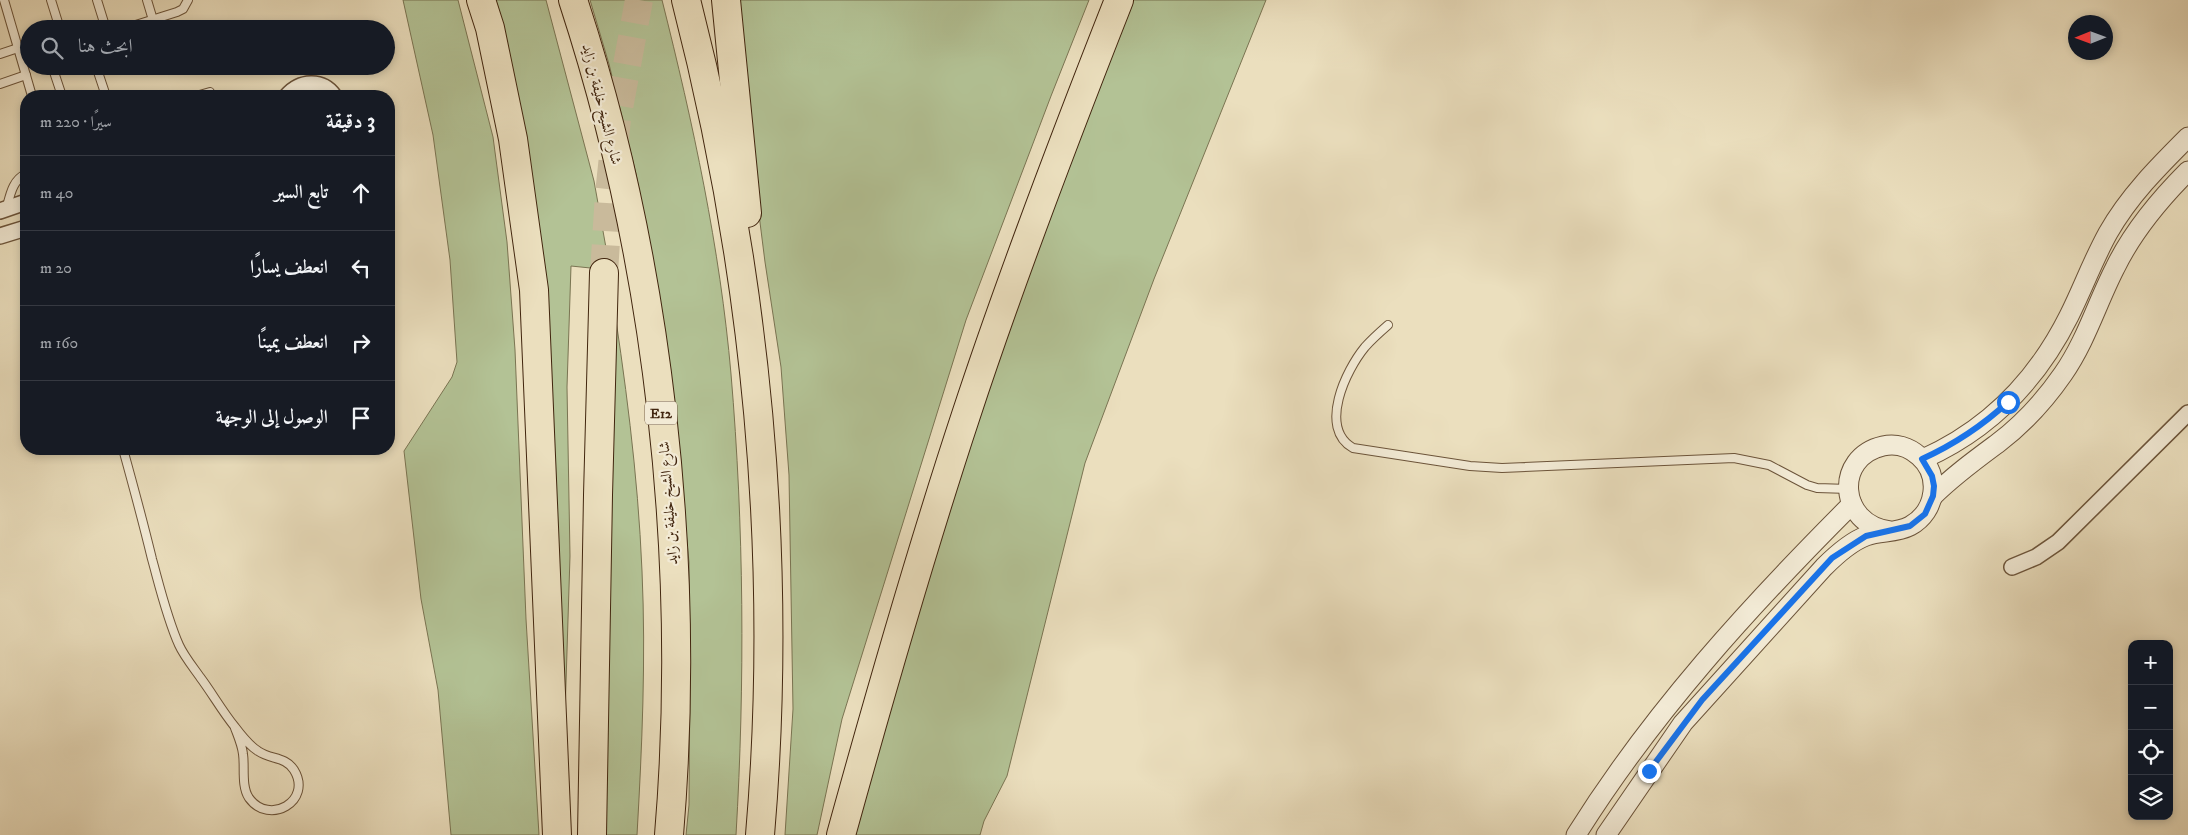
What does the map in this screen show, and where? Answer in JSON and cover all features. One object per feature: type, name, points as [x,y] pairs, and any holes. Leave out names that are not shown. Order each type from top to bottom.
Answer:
[{"type":"highway","points":[[482,0],[490,28],[514,139],[534,290],[556,835]]},
{"type":"highway","name":"شارع الشيخ خليفة بن زايد","points":[[573,0],[600,89],[629,215],[649,328],[661,414],[672,537],[675,638],[674,752],[669,835]]},
{"type":"highway","points":[[686,0],[720,148],[754,361]]},
{"type":"highway","points":[[726,0],[746,195],[767,588],[766,728],[760,835]]},
{"type":"highway","points":[[841,835],[901,622],[966,415],[1029,235],[1119,0]]},
{"type":"highway","points":[[592,835],[604,273]]},
{"type":"street","points":[[293,90],[309,84],[327,90]]},
{"type":"street","points":[[1922,459],[1949,448],[1970,435],[2008,402],[2027,380],[2056,339],[2098,251],[2119,215],[2151,174],[2188,136]]},
{"type":"street","points":[[1606,835],[1683,723],[1824,567],[1842,551],[1866,536],[1900,530],[1918,521],[1925,514],[1933,496],[1964,467],[2016,428],[2048,393],[2064,373],[2086,335],[2115,268],[2128,245],[2157,204],[2188,171]]},
{"type":"street","points":[[3,210],[20,204]]},
{"type":"street","points":[[0,236],[20,230]]},
{"type":"street","points":[[2012,567],[2036,557],[2058,542],[2188,413]]},
{"type":"street","points":[[1576,835],[1620,769],[1678,692],[1850,496],[1854,467],[1868,452],[1887,445],[1906,448],[1922,459],[1932,476],[1933,496]]},
{"type":"street","points":[[1850,496],[1863,520],[1880,529],[1890,531]]},
{"type":"lane","points":[[4,0],[20,51]]},
{"type":"lane","points":[[51,0],[57,20]]},
{"type":"lane","points":[[97,0],[103,20]]},
{"type":"lane","points":[[146,0],[153,20],[183,8],[188,0]]},
{"type":"lane","points":[[0,54],[18,48]]},
{"type":"lane","points":[[0,84],[26,75],[30,90]]},
{"type":"lane","points":[[55,75],[60,90]]},
{"type":"lane","points":[[99,75],[104,90]]},
{"type":"lane","points":[[3,210],[13,187],[20,178]]},
{"type":"lane","points":[[1388,325],[1364,347],[1342,390],[1337,413],[1337,430],[1340,438],[1353,448],[1470,466],[1502,468],[1734,458],[1769,465],[1807,485],[1850,496]]},
{"type":"lane","points":[[125,455],[166,612],[180,647],[235,728],[258,752],[280,758],[290,764],[296,774],[298,786],[296,797],[290,805],[280,810],[268,810],[258,806],[248,797],[243,752],[235,728]]},
{"type":"green space","points":[[403,0],[458,0],[493,137],[507,242],[515,350],[526,619],[539,835],[451,835],[438,690],[421,599],[404,451],[452,377],[457,362],[450,260],[433,135]]},
{"type":"green space","points":[[493,0],[546,0],[594,181],[610,270],[571,266],[567,387],[570,556],[564,746]]},
{"type":"green space","points":[[590,0],[662,0],[695,139],[713,233],[731,374],[739,489],[742,662],[736,835],[686,835],[689,805],[689,562],[669,363],[655,272],[636,174],[609,64]]},
{"type":"green space","points":[[732,0],[1089,0],[966,320],[842,719],[817,835],[785,835],[793,709],[789,475],[781,367],[765,262]]},
{"type":"green space","points":[[1130,0],[1266,0],[1154,279],[1085,463],[1007,776],[984,821],[980,835],[850,835],[972,428]]},
{"type":"green space","points":[[610,281],[630,426],[642,571],[643,703],[637,835],[599,835]]},
{"type":"tunnel","points":[[604,273],[609,194],[617,119],[639,0]]},
{"type":"route","points":[[1649,771],[1702,700],[1832,558],[1866,536],[1900,530],[1918,521],[1925,514],[1933,496],[1934,486],[1928,467],[1922,459],[1949,448],[1970,435],[2008,402]]}]
